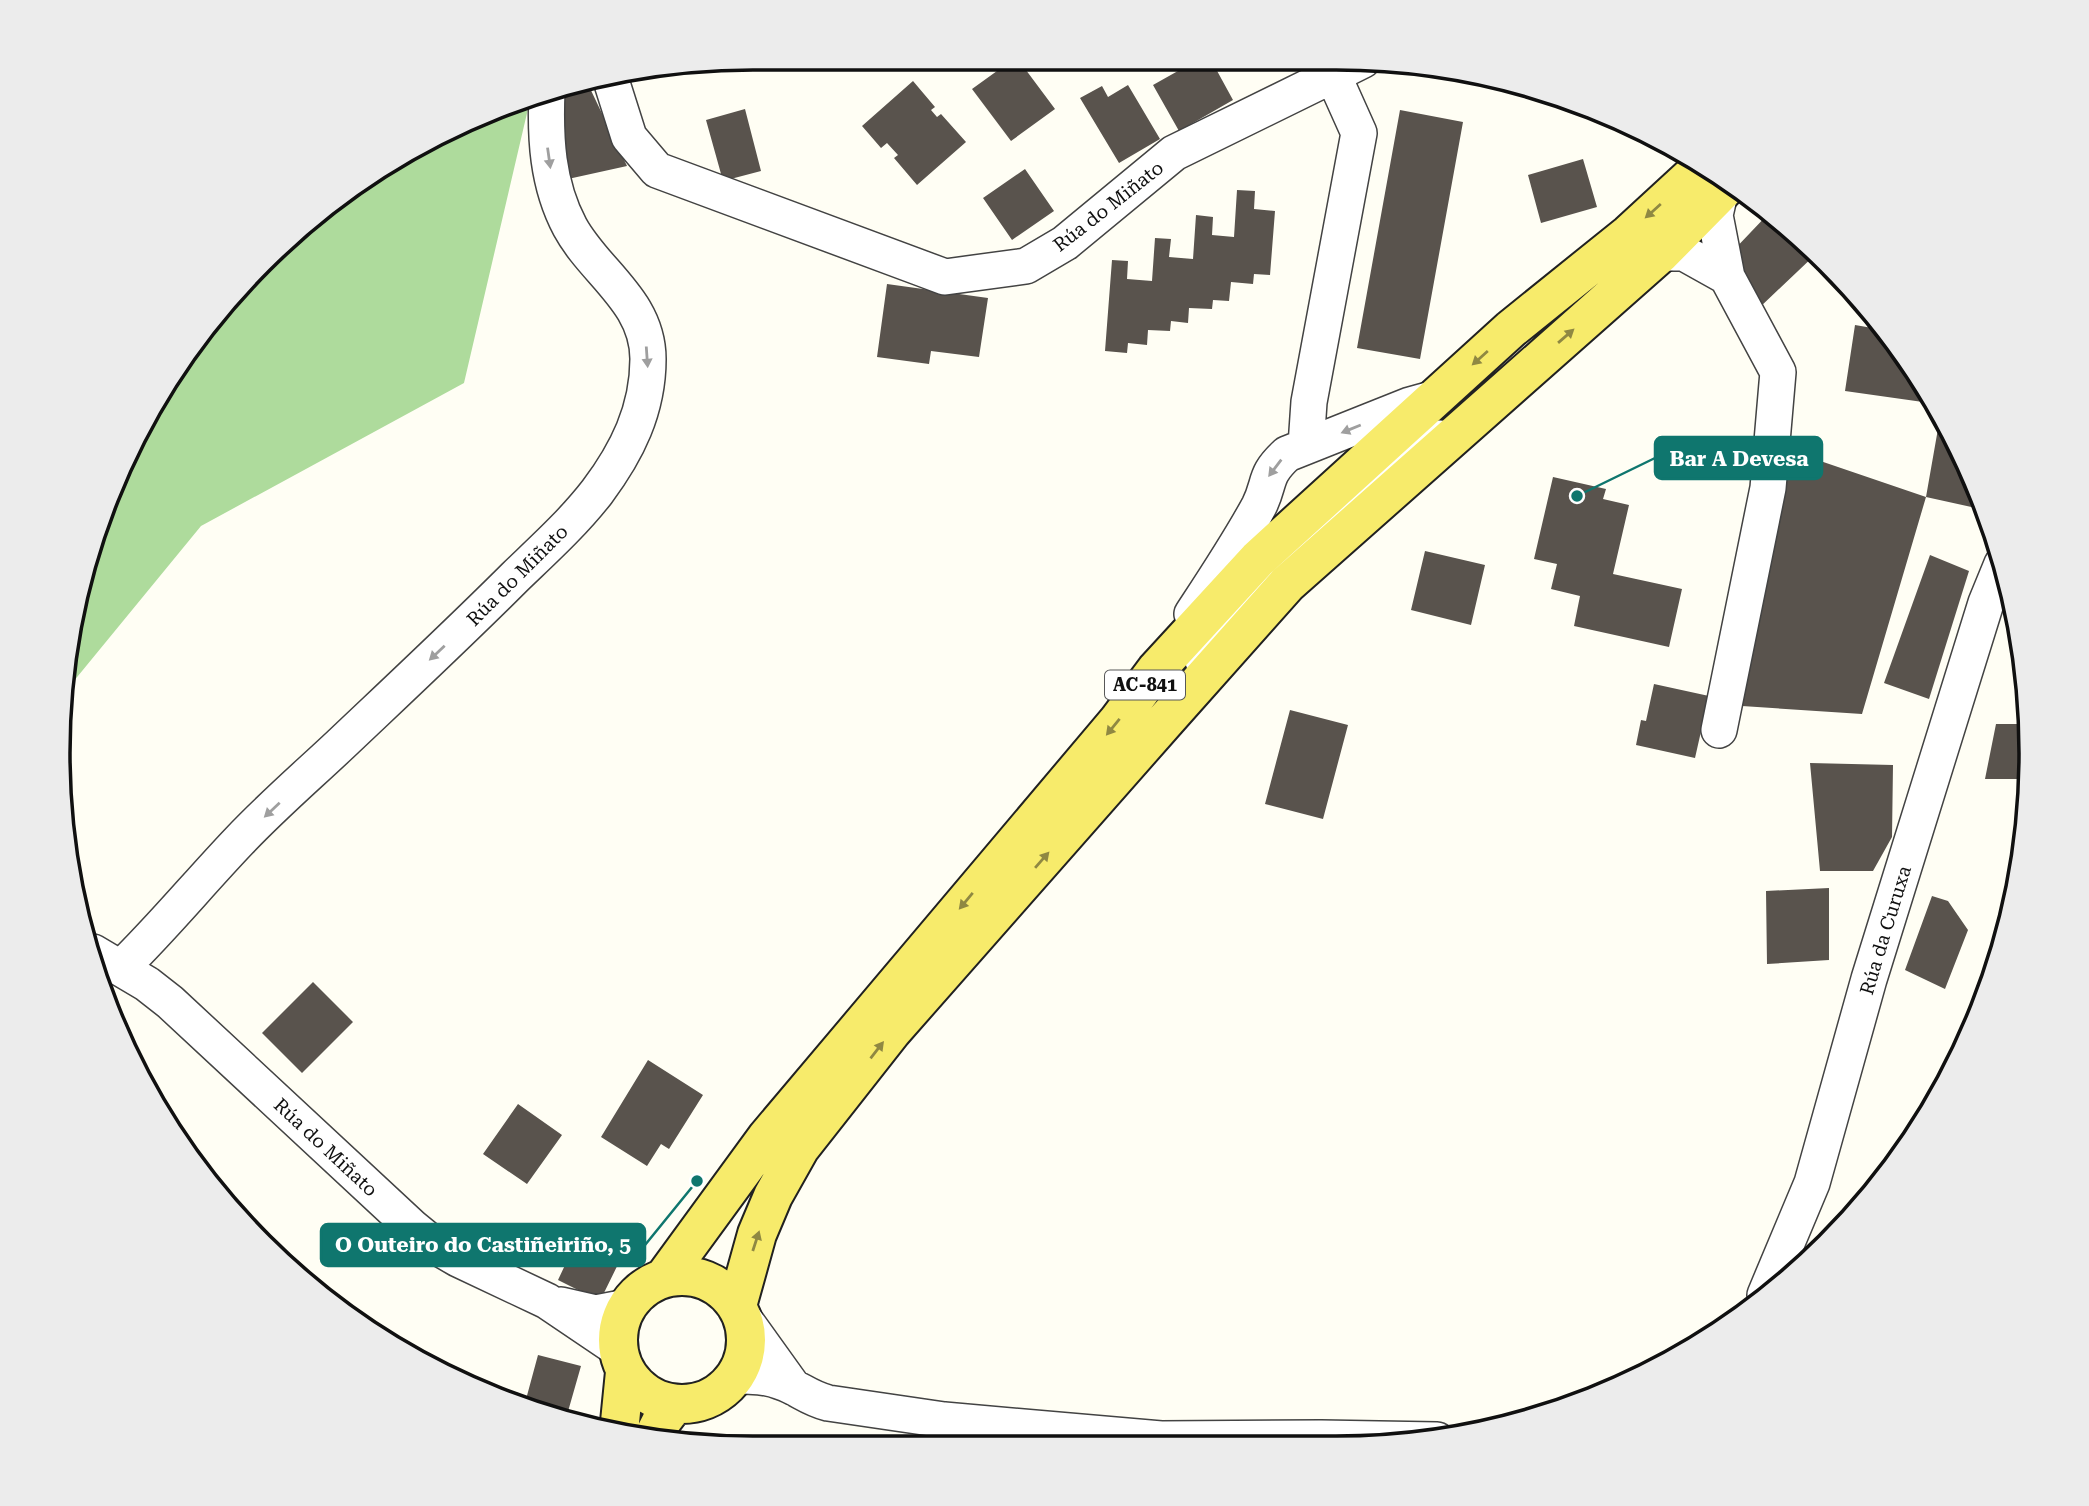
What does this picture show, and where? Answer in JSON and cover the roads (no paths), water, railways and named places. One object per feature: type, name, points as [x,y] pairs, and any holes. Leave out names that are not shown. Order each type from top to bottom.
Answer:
[{"type":"main road","name":"AC-841","points":[[627,1307],[638,1293],[664,1278],[767,1136],[1118,722],[1156,670],[1258,559],[1295,540],[1357,482],[1437,397],[1511,329],[1629,234],[1713,184]]},
{"type":"main road","name":"AC-841","points":[[736,1376],[744,1357],[746,1336],[739,1311],[757,1234],[773,1196],[800,1148],[892,1031],[1287,584],[1661,253],[1715,185]]},
{"type":"main road","points":[[664,1278],[697,1278],[726,1293],[739,1311]]},
{"type":"main road","points":[[619,1423],[622,1361],[618,1327],[627,1307]]},
{"type":"main road","points":[[622,1361],[638,1388],[655,1399],[674,1405],[709,1399],[724,1389],[736,1376]]},
{"type":"main road","points":[[658,1429],[674,1405]]},
{"type":"street","name":"Rúa do Miñato","points":[[612,85],[629,137],[657,170],[946,276],[1026,267],[1065,243],[1174,153],[1344,70]]},
{"type":"street","name":"Rúa do Miñato","points":[[1306,446],[1309,402],[1359,133],[1348,70]]},
{"type":"street","name":"Rúa do Miñato","points":[[547,102],[546,129],[550,164],[558,200],[581,244],[628,299],[643,330],[648,354],[648,380],[634,432],[596,493],[565,528],[455,637],[240,840],[103,960],[147,984],[170,1002],[434,1245],[547,1301],[622,1361]]},
{"type":"street","points":[[1717,187],[1715,215],[1727,277],[1778,372],[1768,488],[1719,730]]},
{"type":"street","points":[[1661,253],[1685,253],[1727,277]]},
{"type":"street","points":[[1156,670],[1261,503],[1266,481],[1274,466],[1287,454],[1410,405],[1437,397]]},
{"type":"street","points":[[1306,446],[1343,463],[1357,482],[1404,455],[1463,427]]},
{"type":"street","points":[[1166,720],[1229,619],[1295,540],[1275,525],[1261,503]]},
{"type":"street","name":"Rúa da Curuxa","points":[[1772,1279],[1812,1183],[1869,979],[1986,603],[1997,579]]},
{"type":"street","name":"Rúa do Miñato","points":[[547,1301],[596,1313],[627,1307]]},
{"type":"street","points":[[739,1311],[793,1387]]},
{"type":"street","points":[[736,1376],[766,1377],[828,1403],[931,1418],[1128,1436]]},
{"type":"place","name":"Bar A Devesa","points":[[1577,496]]},
{"type":"place","name":"O Outeiro do Castiñeiriño, 5","points":[[697,1181]]}]
